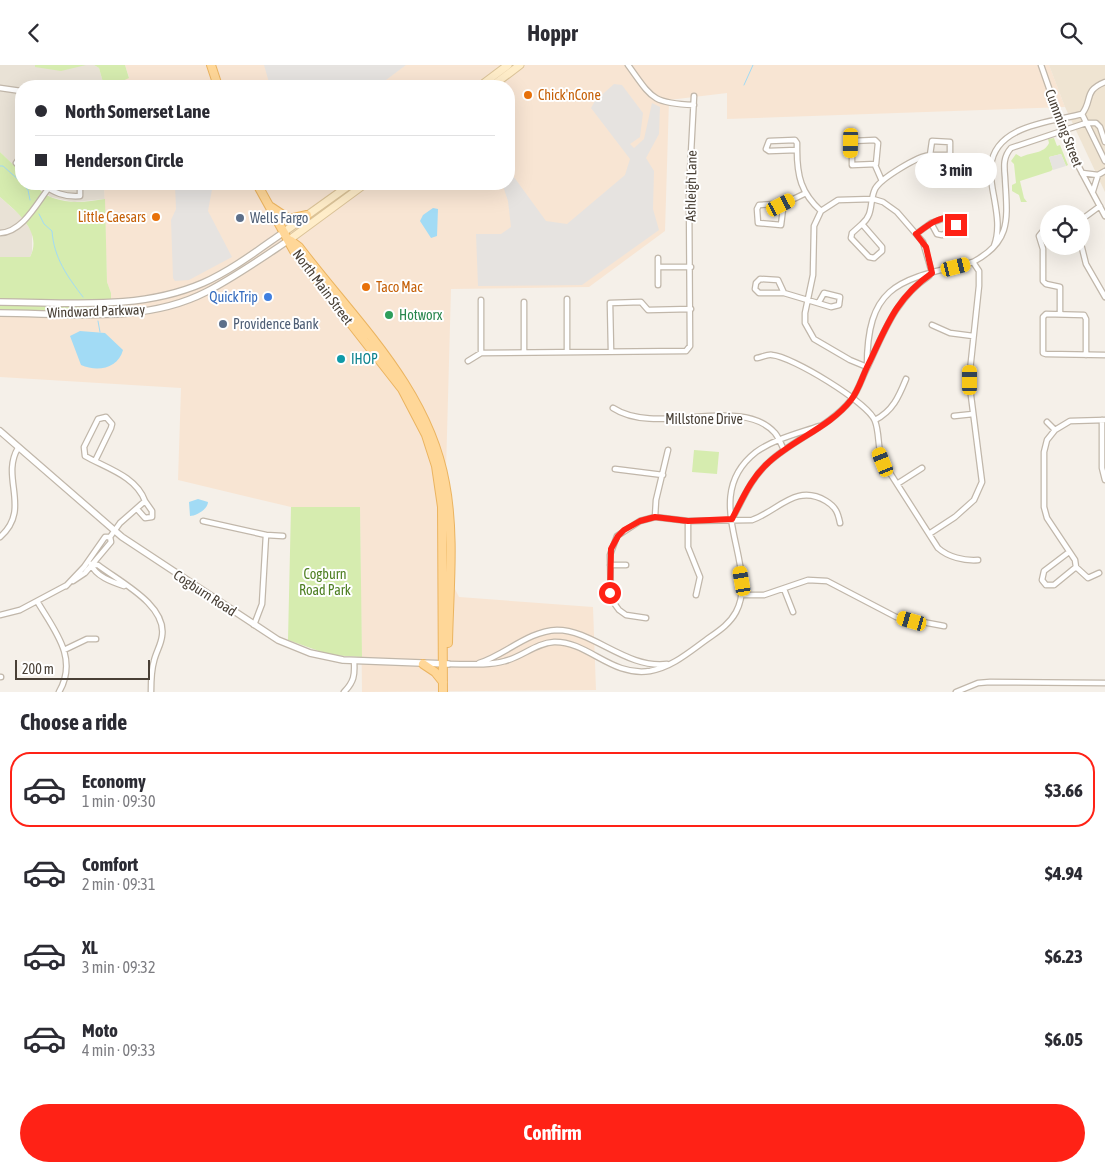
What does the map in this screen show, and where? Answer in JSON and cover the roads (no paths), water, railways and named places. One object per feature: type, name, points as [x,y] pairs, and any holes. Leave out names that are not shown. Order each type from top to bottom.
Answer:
[{"type":"main road","points":[[211,65],[216,80]]},
{"type":"main road","points":[[488,80],[508,65]]},
{"type":"main road","points":[[500,80],[520,65]]},
{"type":"main road","points":[[260,190],[289,240]]},
{"type":"main road","name":"Windward Parkway","points":[[284,232],[343,190]]},
{"type":"main road","name":"Windward Parkway","points":[[289,240],[357,190]]},
{"type":"main road","points":[[268,205],[289,219],[308,215]]},
{"type":"main road","name":"North Main Street","points":[[289,240],[299,247],[411,392],[427,421],[440,458],[447,493],[449,613],[443,688]]},
{"type":"main road","name":"North Main Street","points":[[289,240],[294,251],[402,389],[426,435],[436,466],[442,507],[448,692]]},
{"type":"main road","points":[[449,613],[456,602]]},
{"type":"main road","points":[[423,664],[435,672],[443,688]]},
{"type":"street","points":[[628,65],[656,100],[667,104],[694,105]]},
{"type":"street","name":"Cumming Street","points":[[1041,65],[1062,131],[1105,216]]},
{"type":"street","points":[[992,250],[997,236],[998,221],[990,166],[994,153],[1009,135],[1082,114],[1086,109],[1094,87],[1105,82]]},
{"type":"street","points":[[0,88],[15,90]]},
{"type":"street","name":"Ashleigh Lane","points":[[481,353],[686,351],[690,346],[691,267],[689,191],[694,96]]},
{"type":"street","points":[[1082,114],[1098,143],[1105,161]]},
{"type":"street","points":[[867,367],[869,330],[874,311],[884,297],[908,279],[973,262],[992,250],[1000,241],[1006,225],[1004,163],[1007,153],[1017,145],[1086,123],[1096,123],[1100,127],[1105,142]]},
{"type":"street","points":[[797,150],[768,151],[766,143],[769,141],[795,141],[797,150],[797,174],[811,202],[821,211]]},
{"type":"street","points":[[875,165],[852,165],[852,141],[877,141],[875,165],[882,181]]},
{"type":"street","points":[[862,224],[882,247],[882,251],[874,258],[869,257],[851,238],[852,233],[870,216],[875,189],[882,181],[918,158],[930,155],[950,155],[950,142],[932,141],[930,155]]},
{"type":"street","points":[[1082,173],[1098,175],[1105,171]]},
{"type":"street","points":[[1094,195],[1093,188],[1098,175]]},
{"type":"street","points":[[0,233],[11,232],[20,226],[47,190]]},
{"type":"street","points":[[50,190],[61,195],[80,196],[80,190]]},
{"type":"street","points":[[781,205],[783,209],[781,225],[758,223],[756,209],[759,205],[781,205],[806,193]]},
{"type":"street","points":[[867,367],[850,360],[810,335],[804,318],[813,275],[814,226],[821,211],[838,200],[873,199],[892,207],[926,247],[932,273]]},
{"type":"street","points":[[1090,213],[1100,206]]},
{"type":"street","points":[[916,234],[931,223],[951,217],[956,228],[953,231],[940,235],[934,231],[931,223]]},
{"type":"street","name":"Windward Parkway","points":[[0,303],[115,303],[158,298],[189,289],[220,275],[284,232]]},
{"type":"street","name":"Windward Parkway","points":[[0,313],[125,313],[172,305],[205,293],[254,264],[289,240]]},
{"type":"street","points":[[1043,255],[1043,281],[1046,284],[1060,287],[1060,315]]},
{"type":"street","points":[[1084,255],[1086,264],[1105,297]]},
{"type":"street","points":[[658,258],[658,285]]},
{"type":"street","points":[[929,533],[955,517],[978,495],[982,482],[982,467],[973,414],[970,380],[979,279],[977,266],[973,262]]},
{"type":"street","points":[[658,267],[691,267]]},
{"type":"street","points":[[732,519],[753,479],[769,461],[834,417],[852,398],[895,308],[909,291],[932,273]]},
{"type":"street","points":[[784,293],[778,280],[760,279],[756,283],[755,289],[759,293],[784,293],[819,303],[836,307],[840,297],[824,293],[819,303]]},
{"type":"street","points":[[567,299],[567,352]]},
{"type":"street","points":[[468,361],[481,353],[481,300]]},
{"type":"street","points":[[524,302],[524,352]]},
{"type":"street","points":[[611,351],[610,303],[641,302],[648,309],[691,309]]},
{"type":"street","points":[[1086,355],[1086,317],[1082,315],[1046,314],[1043,317],[1043,353],[1086,355],[1105,355]]},
{"type":"street","points":[[932,325],[950,333],[973,336]]},
{"type":"street","points":[[757,358],[771,354],[789,359],[864,406],[875,420],[879,452],[929,533],[944,553],[968,560],[978,560]]},
{"type":"street","points":[[875,420],[885,415],[895,403],[906,379]]},
{"type":"street","name":"Millstone Drive","points":[[613,407],[622,414],[640,419],[724,416],[753,419],[774,433],[784,450]]},
{"type":"street","points":[[954,416],[973,414]]},
{"type":"street","points":[[95,461],[112,424],[106,417],[98,419],[83,451],[85,456],[95,461],[116,471],[131,482],[152,511],[152,517],[145,518],[137,509]]},
{"type":"street","points":[[1099,573],[1088,578],[1079,568],[1048,518],[1044,507],[1044,452],[1047,441],[1055,430],[1070,421],[1103,420],[1102,468],[1105,480]]},
{"type":"street","points":[[1047,422],[1055,430]]},
{"type":"street","points":[[446,664],[472,665],[505,661],[540,644],[555,642],[572,645],[610,665],[626,670],[649,671],[672,663],[727,625],[737,611],[742,595],[730,508],[731,492],[745,464],[756,452],[819,426]]},
{"type":"street","name":"Cogburn Road","points":[[0,431],[112,534],[254,625],[294,647],[326,657],[354,661],[446,664]]},
{"type":"street","points":[[0,537],[14,517],[14,495],[10,472],[12,458],[18,448]]},
{"type":"street","points":[[655,517],[656,500],[668,450]]},
{"type":"street","points":[[897,484],[922,468]]},
{"type":"street","points":[[615,469],[663,475]]},
{"type":"street","points":[[646,618],[626,615],[614,605],[610,593],[611,549],[618,536],[640,521],[655,517],[688,521],[752,520],[766,514],[790,498],[809,495],[834,506],[839,515],[840,523]]},
{"type":"street","points":[[0,615],[20,610],[66,585],[110,542],[112,534],[127,516],[145,501]]},
{"type":"street","points":[[203,521],[266,535],[283,536]]},
{"type":"street","points":[[688,521],[688,547],[700,577],[696,595]]},
{"type":"street","points":[[612,532],[618,536]]},
{"type":"street","points":[[254,625],[262,604],[266,535]]},
{"type":"street","points":[[1069,552],[1044,571],[1042,580],[1046,585],[1054,585],[1079,568]]},
{"type":"street","points":[[90,563],[94,569],[108,580],[130,589],[156,609],[162,621],[162,637],[153,665],[151,692]]},
{"type":"street","points":[[610,565],[626,565]]},
{"type":"street","points":[[742,595],[764,595],[808,580],[827,581],[896,617],[944,625]]},
{"type":"street","points":[[784,589],[793,612]]},
{"type":"street","points":[[37,601],[64,650],[68,669],[59,692]]},
{"type":"street","points":[[472,665],[487,660],[538,633],[558,630],[572,633],[646,665],[672,663]]},
{"type":"street","points":[[64,650],[87,639],[96,639]]},
{"type":"street","points":[[344,692],[350,686],[355,674],[354,661]]},
{"type":"street","points":[[956,692],[978,683],[990,682],[1105,683]]},
{"type":"water","points":[[433,208],[438,209],[437,236],[431,238],[420,221],[423,215]]},
{"type":"water","points":[[80,331],[105,333],[123,350],[117,361],[112,365],[100,368],[81,365],[70,336]]},
{"type":"water","points":[[198,499],[208,502],[207,505],[201,512],[190,516],[189,502]]},
{"type":"waterway","points":[[744,85],[753,65]]},
{"type":"waterway","points":[[0,166],[3,166],[15,177]]},
{"type":"waterway","points":[[28,190],[30,200]]},
{"type":"waterway","points":[[39,214],[44,224],[52,231],[55,250],[62,266],[83,297]]},
{"type":"waterway","points":[[98,321],[100,332]]},
{"type":"place","name":"Chick'nCone","points":[[528,95]]},
{"type":"place","name":"Little Caesars","points":[[156,217]]},
{"type":"place","name":"Wells Fargo","points":[[240,218]]},
{"type":"place","name":"Taco Mac","points":[[366,287]]},
{"type":"place","name":"QuickTrip","points":[[268,297]]},
{"type":"place","name":"Hotworx","points":[[389,315]]},
{"type":"place","name":"Providence Bank","points":[[223,324]]},
{"type":"place","name":"IHOP","points":[[341,359]]},
{"type":"park label","name":"Cogburn Road Park","points":[[325,582]]}]
